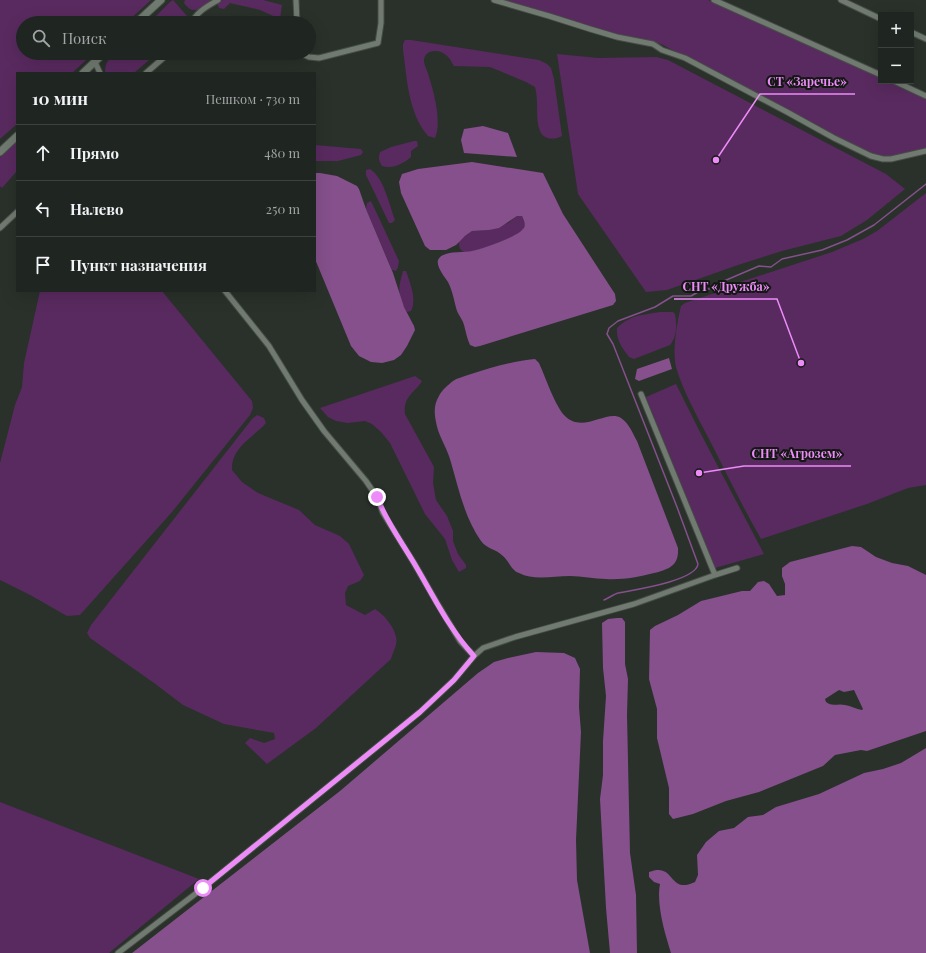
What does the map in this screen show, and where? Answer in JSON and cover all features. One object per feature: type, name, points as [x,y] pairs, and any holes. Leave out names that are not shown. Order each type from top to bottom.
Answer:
[{"type":"main road","points":[[144,16],[161,0]]},
{"type":"main road","points":[[84,72],[95,62]]},
{"type":"main road","points":[[0,152],[16,137]]},
{"type":"street","points":[[196,16],[205,7],[218,0]]},
{"type":"street","points":[[296,0],[297,16]]},
{"type":"street","points":[[316,58],[320,58],[378,43],[381,23],[381,0]]},
{"type":"street","points":[[494,0],[617,37],[653,44],[662,50],[685,58],[834,138],[871,156],[891,159],[926,151]]},
{"type":"street","points":[[714,0],[878,74]]},
{"type":"street","points":[[841,0],[878,18]]},
{"type":"street","points":[[914,33],[926,39]]},
{"type":"street","points":[[147,72],[161,60]]},
{"type":"street","points":[[95,62],[100,72]]},
{"type":"street","points":[[900,84],[926,96]]},
{"type":"street","points":[[0,228],[16,213]]},
{"type":"street","points":[[226,292],[269,346],[302,400],[324,431],[366,480],[377,497],[383,513],[460,641],[474,656]]},
{"type":"street","points":[[641,394],[715,575]]},
{"type":"street","points":[[118,953],[203,888],[420,712],[454,680],[474,656],[483,648],[634,604],[737,568]]},
{"type":"shaded area","points":[[0,0],[151,0],[134,16],[16,16],[16,60],[86,60],[73,72],[16,72],[16,125],[0,139]]},
{"type":"shaded area","points":[[173,0],[187,16],[156,16]]},
{"type":"shaded area","points":[[185,0],[213,0],[202,8],[195,10],[191,9],[184,3]]},
{"type":"shaded area","points":[[223,0],[263,0],[282,5],[280,16],[273,16],[260,10],[230,3],[224,9],[219,8],[217,3]]},
{"type":"shaded area","points":[[498,0],[708,0],[878,75],[878,84],[900,84],[926,96],[926,149],[888,157],[877,155],[838,138],[661,44],[616,35]]},
{"type":"shaded area","points":[[405,40],[539,60],[547,64],[551,68],[554,79],[562,136],[556,138],[546,138],[540,131],[535,87],[490,67],[454,66],[444,53],[432,51],[426,54],[424,62],[433,91],[438,124],[435,138],[428,136],[421,127],[412,106],[407,83],[403,50]]},
{"type":"shaded area","points":[[557,54],[598,58],[656,57],[668,60],[886,174],[905,189],[867,220],[841,236],[782,251],[667,290],[646,292],[578,194]]},
{"type":"shaded area","points":[[109,60],[149,60],[135,72],[105,72]]},
{"type":"shaded area","points":[[483,126],[508,133],[517,157],[464,153],[461,140],[464,129]]},
{"type":"shaded area","points":[[417,141],[418,146],[411,151],[411,157],[408,160],[390,167],[382,166],[379,159],[380,152],[391,147]]},
{"type":"shaded area","points":[[16,142],[16,172],[2,188],[0,186],[0,157]]},
{"type":"shaded area","points":[[316,145],[361,149],[363,152],[361,155],[338,161],[316,161]]},
{"type":"shaded area","points":[[472,162],[543,173],[563,214],[615,294],[616,301],[613,305],[480,346],[475,347],[470,345],[463,323],[457,311],[451,289],[439,269],[438,260],[440,257],[448,253],[477,250],[519,233],[524,228],[525,223],[522,216],[517,216],[499,228],[472,231],[456,245],[446,250],[430,250],[425,246],[401,193],[399,182],[402,174],[418,169]]},
{"type":"shaded area","points":[[370,169],[375,173],[386,192],[395,220],[392,223],[389,223],[366,175],[366,170]]},
{"type":"shaded area","points":[[316,173],[337,176],[357,186],[359,189],[393,273],[404,307],[415,330],[401,355],[394,360],[382,363],[371,362],[359,356],[351,346],[316,261]]},
{"type":"shaded area","points":[[926,193],[926,485],[908,488],[867,504],[761,539],[695,413],[679,376],[675,360],[675,345],[681,306],[685,303],[724,290],[728,286],[832,252],[863,239],[877,231]]},
{"type":"shaded area","points":[[371,201],[399,261],[396,271],[392,270],[366,209],[367,203]]},
{"type":"shaded area","points":[[517,216],[522,216],[525,225],[523,230],[518,234],[475,251],[464,252],[460,249],[459,241],[472,231],[489,230],[508,223]]},
{"type":"shaded area","points":[[403,271],[406,271],[413,296],[413,306],[411,311],[407,312],[401,301],[399,292]]},
{"type":"shaded area","points":[[40,292],[163,292],[252,401],[253,408],[250,415],[172,512],[80,615],[67,616],[0,580],[0,463],[15,405],[22,387],[24,363]]},
{"type":"shaded area","points":[[660,312],[673,312],[675,314],[676,330],[670,345],[634,359],[629,357],[619,340],[617,328],[632,318]]},
{"type":"shaded area","points":[[669,358],[672,369],[639,381],[635,379],[637,369]]},
{"type":"shaded area","points":[[535,359],[539,363],[561,411],[572,421],[579,423],[615,416],[624,420],[629,426],[637,441],[678,548],[677,559],[672,566],[659,572],[618,579],[602,579],[579,576],[544,578],[531,577],[516,572],[503,556],[486,546],[475,532],[466,512],[450,459],[438,431],[435,415],[436,402],[443,390],[456,379],[501,365]]},
{"type":"shaded area","points":[[415,376],[422,381],[407,399],[405,414],[434,467],[433,483],[436,500],[447,516],[453,531],[453,541],[458,554],[466,565],[466,568],[459,572],[452,560],[445,539],[425,514],[390,443],[381,432],[372,424],[365,421],[348,423],[336,421],[328,417],[320,408]]},
{"type":"shaded area","points":[[676,384],[764,554],[715,568],[646,397]]},
{"type":"shaded area","points":[[257,415],[264,418],[266,423],[239,449],[235,455],[232,470],[242,482],[258,493],[299,510],[315,525],[340,536],[349,544],[364,575],[360,581],[348,586],[345,593],[346,605],[365,615],[375,609],[382,614],[391,625],[395,633],[396,640],[396,645],[391,659],[316,728],[267,764],[245,743],[250,738],[264,743],[275,739],[274,733],[224,724],[183,705],[90,638],[87,633],[91,625],[252,419]]},
{"type":"shaded area","points":[[852,546],[861,547],[876,557],[892,563],[908,566],[926,575],[926,731],[867,751],[861,750],[835,755],[823,766],[759,792],[726,801],[693,814],[673,819],[669,814],[669,788],[657,738],[657,709],[649,679],[650,630],[701,601],[742,591],[750,591],[758,582],[764,581],[769,584],[777,596],[785,595],[785,584],[782,576],[782,568],[790,562]],"holes":[[[839,690],[844,692],[854,690],[863,709],[860,710],[849,706],[826,702],[825,699]]]},
{"type":"shaded area","points":[[622,618],[625,622],[625,664],[628,679],[627,715],[630,853],[636,895],[637,953],[610,953],[606,908],[600,799],[603,775],[603,741],[606,696],[603,668],[602,623],[608,619]]},
{"type":"shaded area","points":[[536,652],[564,653],[575,658],[580,669],[579,707],[581,732],[576,840],[577,880],[590,953],[132,953],[340,791],[478,673],[494,662]]},
{"type":"shaded area","points":[[926,748],[926,953],[671,953],[660,910],[660,884],[654,882],[649,877],[649,872],[662,870],[680,884],[686,885],[695,882],[698,875],[697,855],[706,842],[719,831],[734,828],[748,817],[763,815],[776,807],[819,794],[864,773],[901,763]]},
{"type":"shaded area","points":[[0,802],[199,879],[109,953],[0,953]]},
{"type":"waterway","points":[[604,600],[618,593],[676,580],[695,570],[698,564],[613,344],[607,334],[609,328],[618,321],[655,307],[673,296],[691,296],[711,288],[717,290],[724,281],[759,266],[771,267],[782,259],[822,250],[847,240],[874,225],[926,184]]},
{"type":"place","name":"СТ «Заречье»","points":[[716,160]]},
{"type":"place","name":"СНТ «Дружба»","points":[[801,363]]},
{"type":"place","name":"СНТ «Агрозем»","points":[[699,473]]},
{"type":"route","points":[[203,888],[420,712],[454,680],[474,656],[460,641],[383,513],[377,497]]}]
